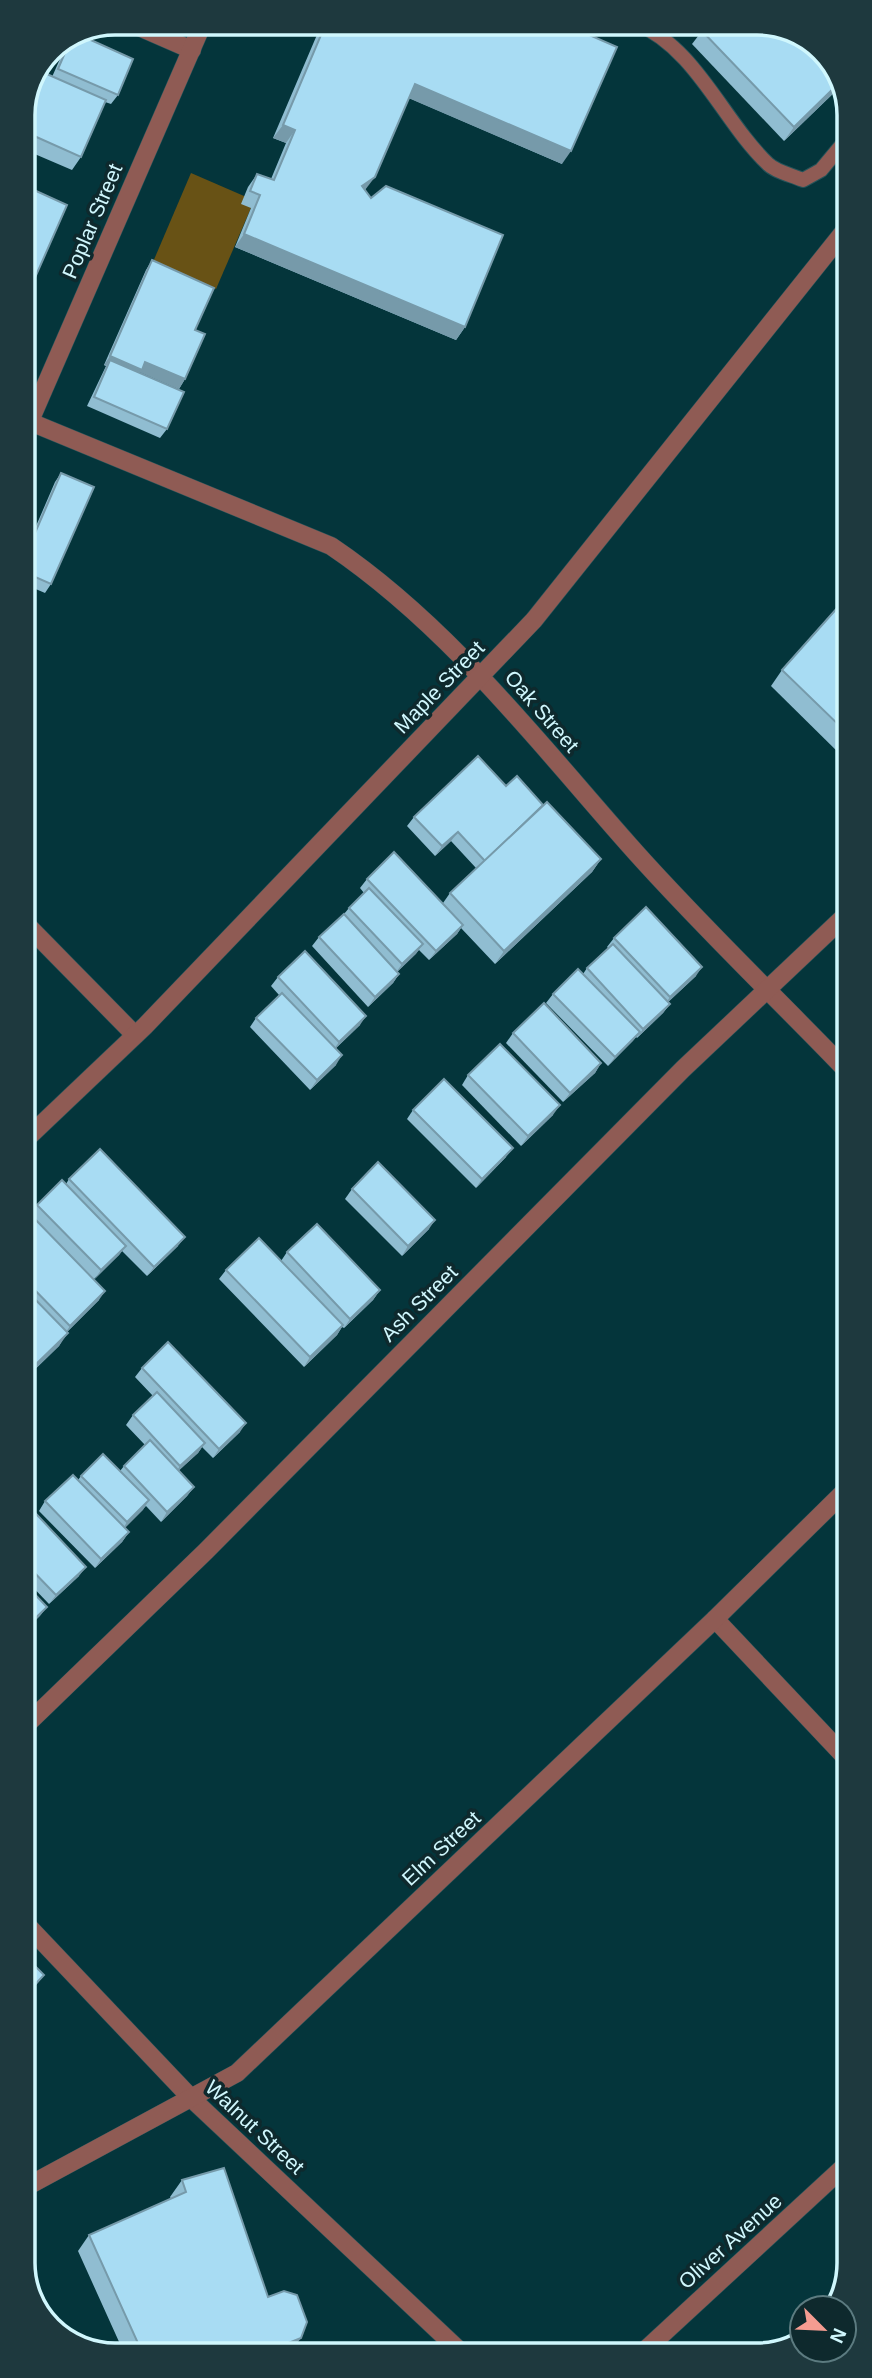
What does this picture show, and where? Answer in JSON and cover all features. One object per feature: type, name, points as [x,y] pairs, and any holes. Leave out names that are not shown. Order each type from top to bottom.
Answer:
[{"type":"street","points":[[158,35],[192,50]]},
{"type":"street","name":"Poplar Street","points":[[35,406],[198,35]]},
{"type":"street","name":"Maple Street","points":[[35,1130],[135,1035],[534,620],[837,240]]},
{"type":"street","name":"Oak Street","points":[[35,430],[331,546],[370,573],[481,676],[632,849],[837,1060]]},
{"type":"street","name":"Ash Street","points":[[35,1716],[206,1551],[683,1069],[837,923]]},
{"type":"street","points":[[35,933],[135,1035]]},
{"type":"street","name":"Elm Street","points":[[35,2182],[237,2073],[715,1619],[837,1499]]},
{"type":"street","points":[[715,1619],[837,1747]]},
{"type":"street","name":"Walnut Street","points":[[35,1933],[192,2099],[451,2343]]},
{"type":"street","name":"Oliver Avenue","points":[[653,2343],[837,2173]]},
{"type":"lane","points":[[660,35],[683,58],[770,166],[803,180],[821,170],[837,151]]},
{"type":"shaded area","points":[[191,173],[244,196],[251,208],[216,289],[153,262]]},
{"type":"building","points":[[321,35],[590,35],[617,47],[571,151],[415,84],[375,177],[362,186],[371,198],[386,186],[503,235],[465,327],[244,234],[260,195],[250,191],[257,174],[274,180],[295,130],[283,125]]},
{"type":"building","points":[[706,35],[762,35],[778,38],[810,55],[826,75],[832,89],[794,127]]},
{"type":"building","points":[[89,39],[133,59],[118,95],[58,69],[65,53]]},
{"type":"building","points":[[47,74],[106,100],[81,157],[35,136],[38,94]]},
{"type":"building","points":[[35,190],[67,205],[35,278]]},
{"type":"building","points":[[152,260],[214,288],[195,330],[205,334],[185,379],[145,362],[142,370],[110,356]]},
{"type":"building","points":[[110,360],[184,392],[167,429],[94,397]]},
{"type":"building","points":[[61,473],[94,487],[51,584],[35,577],[35,533]]},
{"type":"building","points":[[837,608],[837,723],[782,670]]},
{"type":"building","points":[[478,756],[506,786],[517,776],[543,805],[485,861],[458,832],[442,846],[414,817]]},
{"type":"building","points":[[547,802],[601,859],[504,951],[450,893]]},
{"type":"building","points":[[394,852],[463,925],[436,951],[367,879]]},
{"type":"building","points":[[369,888],[423,944],[402,964],[349,908]]},
{"type":"building","points":[[646,907],[702,967],[670,997],[614,938]]},
{"type":"building","points":[[344,914],[399,974],[375,997],[319,937]]},
{"type":"building","points":[[613,944],[670,1004],[643,1029],[587,968]]},
{"type":"building","points":[[305,951],[366,1016],[339,1042],[278,977]]},
{"type":"building","points":[[578,969],[640,1032],[615,1057],[553,994]]},
{"type":"building","points":[[282,993],[342,1055],[317,1080],[256,1018]]},
{"type":"building","points":[[544,1003],[601,1063],[570,1093],[513,1033]]},
{"type":"building","points":[[500,1044],[560,1105],[528,1136],[468,1075]]},
{"type":"building","points":[[444,1079],[513,1148],[482,1179],[413,1110]]},
{"type":"building","points":[[100,1149],[185,1237],[154,1267],[69,1179]]},
{"type":"building","points":[[378,1162],[435,1220],[408,1246],[352,1189]]},
{"type":"building","points":[[62,1180],[126,1246],[101,1270],[37,1205]]},
{"type":"building","points":[[35,1219],[105,1291],[70,1326],[35,1290]]},
{"type":"building","points":[[317,1224],[380,1290],[350,1319],[287,1252]]},
{"type":"building","points":[[259,1238],[343,1325],[310,1357],[226,1270]]},
{"type":"building","points":[[35,1299],[68,1333],[35,1365]]},
{"type":"building","points":[[168,1342],[246,1423],[219,1449],[142,1368]]},
{"type":"building","points":[[157,1392],[205,1443],[180,1466],[133,1415]]},
{"type":"building","points":[[150,1440],[194,1487],[167,1512],[124,1466]]},
{"type":"building","points":[[103,1454],[149,1500],[127,1522],[81,1476]]},
{"type":"building","points":[[73,1475],[129,1532],[101,1559],[45,1501]]},
{"type":"building","points":[[35,1513],[86,1567],[56,1595],[35,1573]]},
{"type":"building","points":[[35,1594],[47,1607],[35,1618]]},
{"type":"building","points":[[35,1966],[44,1975],[35,1984]]},
{"type":"building","points":[[224,2168],[268,2297],[284,2291],[297,2295],[307,2322],[301,2338],[288,2343],[138,2343],[89,2235],[186,2192],[182,2180]]}]
